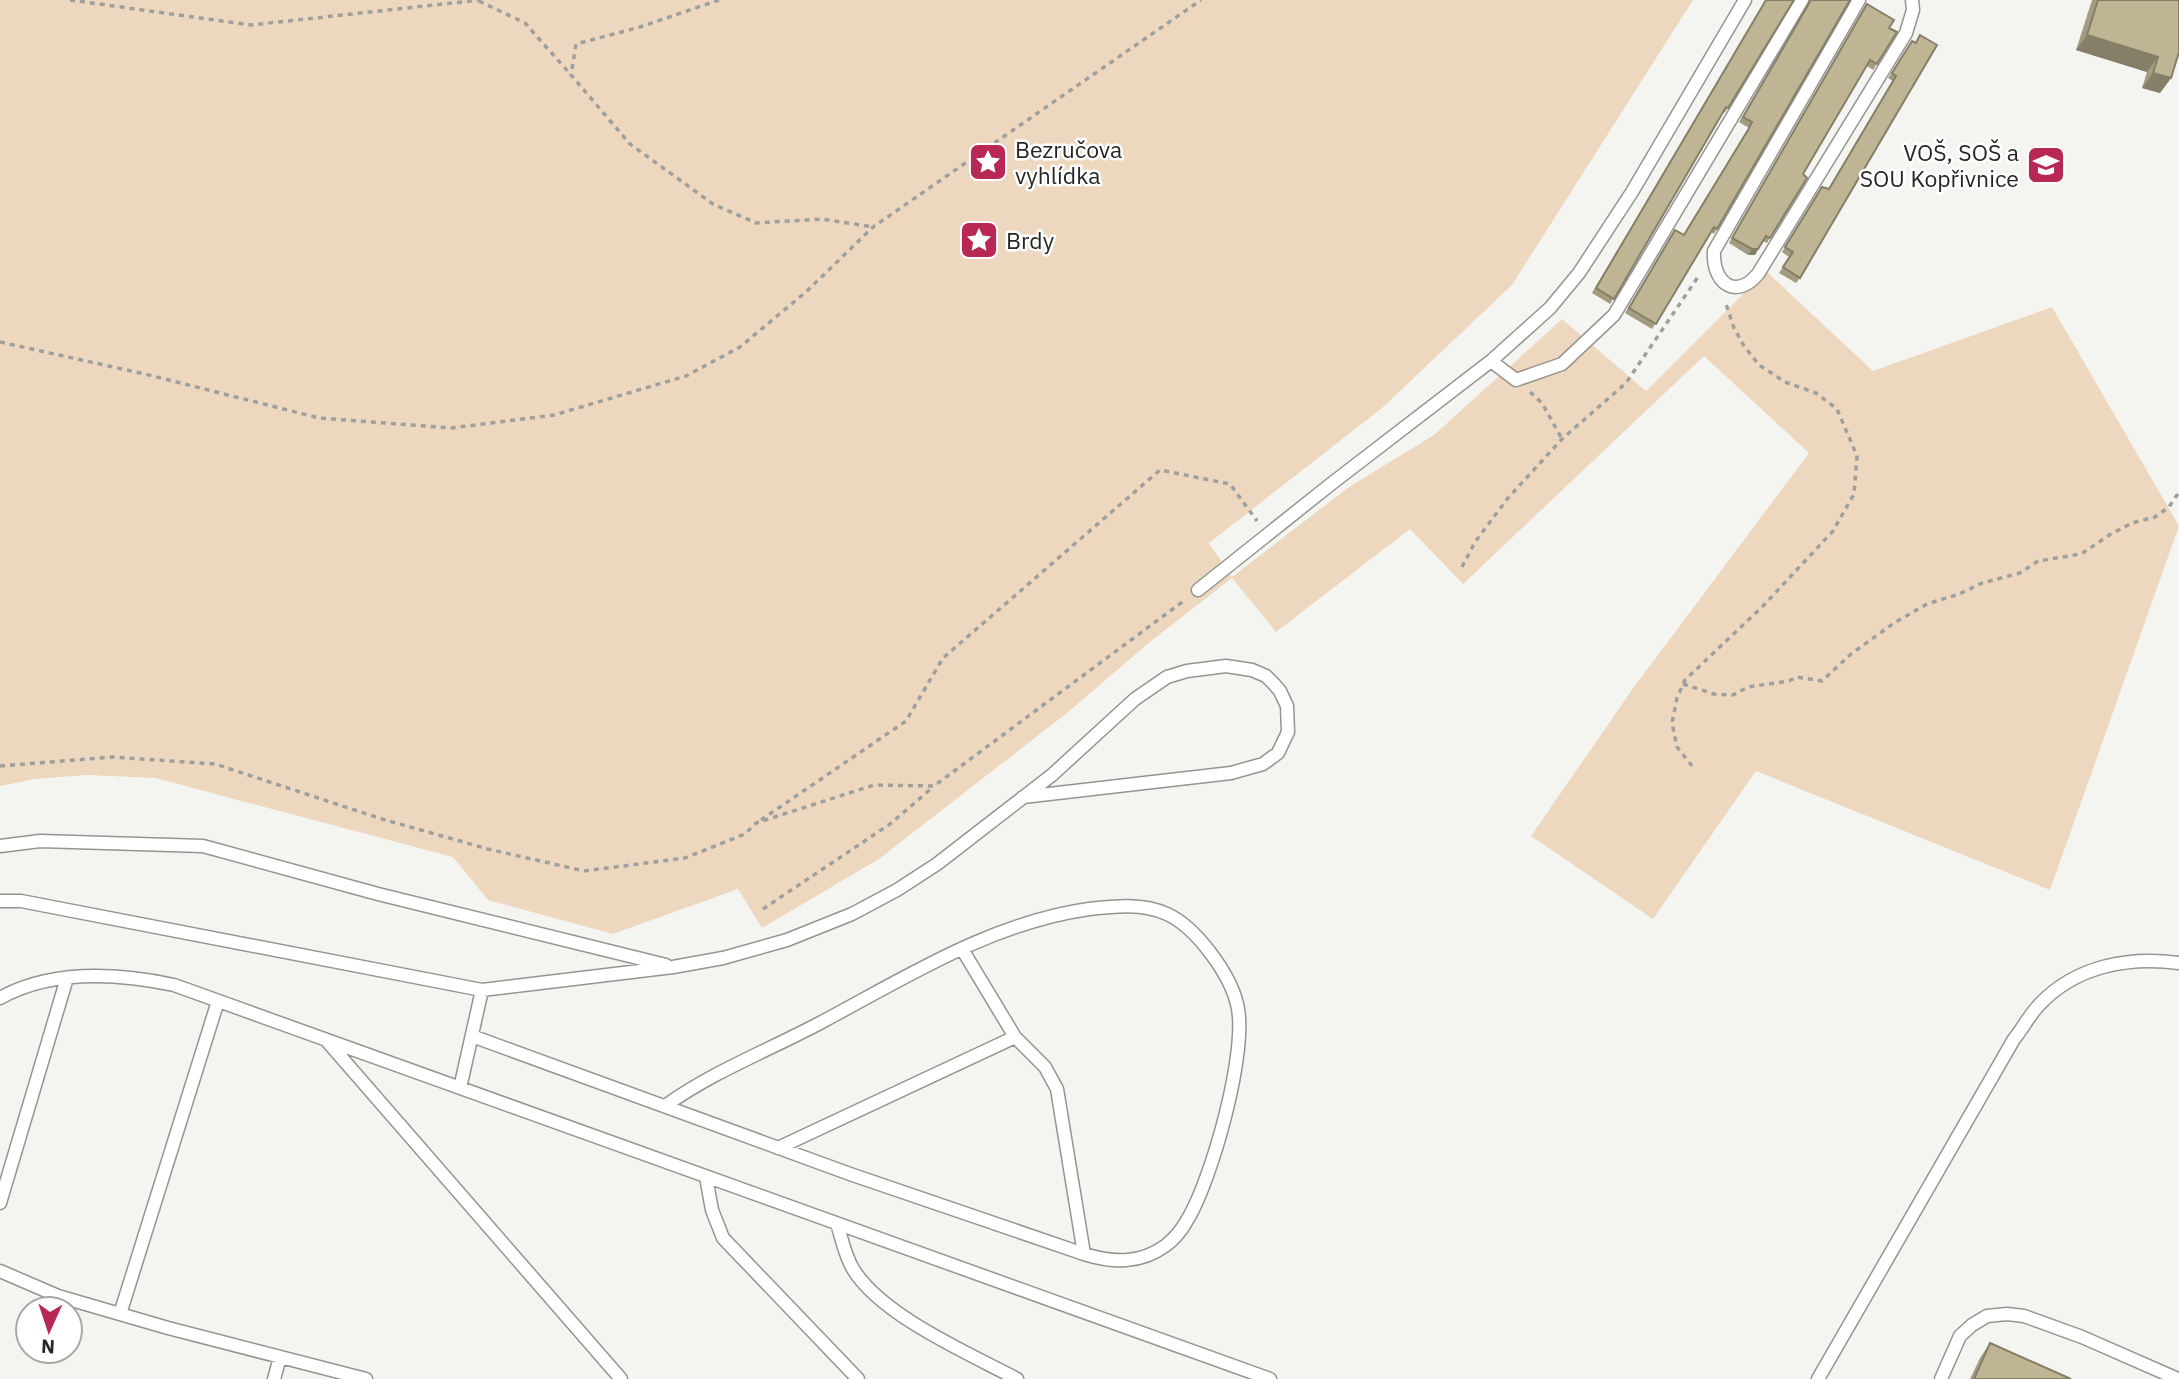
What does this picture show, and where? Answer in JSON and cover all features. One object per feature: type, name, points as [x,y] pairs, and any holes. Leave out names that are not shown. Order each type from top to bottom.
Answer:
[{"type":"lane","points":[[1198,590],[1491,361],[1550,308],[1579,273],[1632,192],[1745,0]]},
{"type":"lane","points":[[1491,361],[1516,380],[1562,364],[1614,315],[1802,0]]},
{"type":"lane","points":[[1859,0],[1714,251],[1713,265],[1718,279],[1730,286],[1749,285],[1758,274],[1906,33],[1913,10],[1912,0]]},
{"type":"lane","points":[[0,901],[20,901],[482,990],[673,967],[723,958],[809,932],[852,914],[897,890],[937,864],[1023,797],[1052,775],[1135,699],[1155,684],[1174,675],[1217,666],[1252,670],[1266,676],[1273,683],[1287,706],[1289,722],[1286,739],[1278,752],[1263,764],[1231,773],[1023,797]]},
{"type":"lane","points":[[0,846],[40,841],[203,846],[378,894],[673,967]]},
{"type":"lane","points":[[472,1036],[665,1107],[778,1148],[1084,1254],[1117,1261],[1135,1259],[1166,1245],[1185,1224],[1215,1151],[1234,1073],[1240,1025],[1237,1003],[1233,991],[1214,960],[1192,932],[1170,915],[1144,907],[1104,907],[1041,918],[927,964],[687,1090],[665,1107]]},
{"type":"lane","points":[[962,949],[1015,1037],[1045,1067],[1057,1089],[1084,1254]]},
{"type":"lane","points":[[1818,1379],[2014,1040],[2040,1004],[2083,974],[2107,966],[2128,960],[2179,963]]},
{"type":"lane","points":[[0,998],[23,987],[67,978],[101,976],[174,985],[1270,1379]]},
{"type":"lane","points":[[0,1203],[67,978]]},
{"type":"lane","points":[[460,1088],[482,990]]},
{"type":"lane","points":[[120,1314],[218,1001]]},
{"type":"lane","points":[[778,1148],[1015,1037]]},
{"type":"lane","points":[[326,1040],[621,1379]]},
{"type":"lane","points":[[706,1177],[712,1210],[723,1238],[858,1379]]},
{"type":"lane","points":[[837,1224],[849,1262],[872,1292],[911,1321],[1017,1379]]},
{"type":"lane","points":[[0,1271],[58,1296],[366,1379]]},
{"type":"lane","points":[[1941,1379],[1960,1336],[1987,1316],[2007,1314],[2024,1316],[2082,1336],[2178,1379]]},
{"type":"lane","points":[[274,1379],[280,1357]]},
{"type":"path","points":[[71,0],[251,25],[478,0],[525,23],[630,144],[713,204],[756,223],[822,219],[873,226]]},
{"type":"path","points":[[572,75],[576,44],[640,27],[719,0]]},
{"type":"path","points":[[0,342],[145,374],[319,418],[451,428],[554,415],[686,376],[740,347],[807,291],[873,226],[1201,0]]},
{"type":"path","points":[[1462,567],[1475,542],[1508,498],[1562,439],[1626,383],[1714,251]]},
{"type":"path","points":[[1692,766],[1677,747],[1672,723],[1683,684],[1763,606],[1833,531],[1854,494],[1857,456],[1837,409],[1816,393],[1785,382],[1759,365],[1744,346],[1734,328],[1718,279]]},
{"type":"path","points":[[1516,380],[1542,403],[1562,439]]},
{"type":"path","points":[[0,766],[113,757],[215,764],[382,819],[488,849],[584,871],[685,858],[745,834],[906,722],[943,658],[1160,470],[1230,484],[1267,535]]},
{"type":"path","points":[[1683,684],[1714,694],[1733,695],[1748,687],[1789,681],[1797,677],[1822,681],[1851,654],[1894,623],[1927,604],[1982,583],[2020,573],[2038,561],[2081,554],[2132,523],[2155,517],[2169,507],[2179,492]]},
{"type":"path","points":[[763,909],[890,824],[934,786],[1198,590]]},
{"type":"path","points":[[756,824],[874,785],[934,786]]},
{"type":"shaded area","points":[[0,0],[1693,0],[1512,285],[1382,408],[1209,543],[1232,577],[1349,487],[1434,435],[1562,319],[1646,391],[1766,271],[1873,371],[2052,307],[2179,526],[2050,890],[1756,771],[1653,919],[1531,836],[1634,687],[1809,453],[1704,356],[1463,584],[1410,529],[1276,632],[1232,578],[1151,641],[1067,713],[879,859],[762,928],[738,889],[613,934],[488,900],[453,857],[155,778],[87,775],[35,779],[0,786]]},
{"type":"building","points":[[1766,0],[1794,0],[1728,108],[1726,107],[1614,299],[1596,288]]},
{"type":"building","points":[[1811,0],[1850,0],[1717,229],[1714,227],[1656,324],[1629,308],[1675,230],[1684,235],[1748,130],[1752,122],[1743,117]]},
{"type":"building","points":[[2098,0],[2179,0],[2179,52],[2171,78],[2153,73],[2158,57],[2087,35]]},
{"type":"building","points":[[1867,4],[1894,20],[1889,28],[1897,32],[1877,64],[1870,60],[1803,174],[1807,178],[1770,238],[1766,236],[1758,249],[1752,249],[1732,238]]},
{"type":"building","points":[[1920,35],[1937,45],[1800,278],[1783,267],[1793,252],[1785,247],[1822,187],[1829,189],[1896,76],[1892,73],[1912,41],[1916,43]]},
{"type":"building","points":[[1990,1343],[2071,1379],[1974,1379]]},
{"type":"place","name":"Bezručova vyhlídka","points":[[988,162]]},
{"type":"place","name":"VOŠ, SOŠ a SOU Kopřivnice","points":[[2046,165]]},
{"type":"place","name":"Brdy","points":[[979,240]]}]
